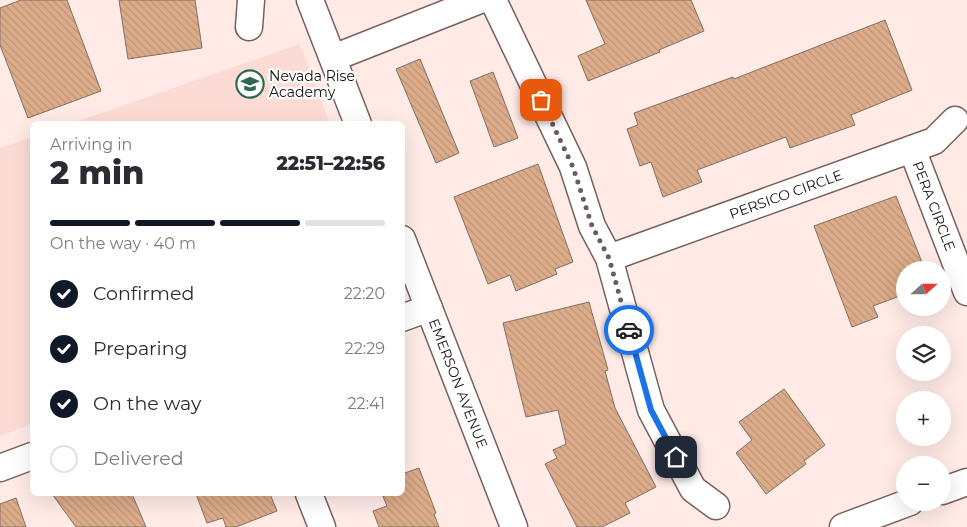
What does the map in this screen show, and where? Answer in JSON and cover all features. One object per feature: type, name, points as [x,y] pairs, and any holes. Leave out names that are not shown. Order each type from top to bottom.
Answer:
[{"type":"street","points":[[249,28],[251,0]]},
{"type":"street","points":[[310,0],[357,121]]},
{"type":"street","points":[[333,58],[480,0]]},
{"type":"street","points":[[493,0],[573,167],[592,226],[609,258],[651,410],[692,489],[716,506]]},
{"type":"street","name":"PERSICO CIRCLE","points":[[609,258],[934,141],[955,120]]},
{"type":"street","name":"PERA CIRCLE","points":[[912,149],[967,292]]},
{"type":"street","name":"EMERSON AVENUE","points":[[405,246],[514,527]]},
{"type":"street","points":[[405,317],[430,308]]},
{"type":"street","points":[[0,468],[30,457]]},
{"type":"street","points":[[951,488],[967,482]]},
{"type":"street","points":[[310,496],[322,527]]},
{"type":"street","points":[[843,527],[896,507]]},
{"type":"shaded area","name":"Nevada Rise Academy","points":[[300,44],[329,121],[79,121]]},
{"type":"shaded area","points":[[30,138],[30,425],[0,436],[0,148]]},
{"type":"building","points":[[21,0],[67,0],[101,91],[28,118],[0,45],[0,8]]},
{"type":"building","points":[[119,0],[195,0],[202,48],[128,59]]},
{"type":"building","points":[[586,0],[691,0],[704,31],[659,50],[660,52],[588,81],[578,56],[605,44]]},
{"type":"building","points":[[885,20],[912,90],[851,115],[855,125],[790,148],[786,137],[697,170],[702,182],[663,197],[651,162],[640,166],[627,129],[638,125],[634,113],[733,77],[734,79]]},
{"type":"building","points":[[420,59],[459,153],[436,163],[396,69]]},
{"type":"building","points":[[493,72],[518,138],[494,147],[470,81]]},
{"type":"building","points":[[538,164],[573,262],[555,269],[557,274],[516,291],[510,275],[488,284],[454,197]]},
{"type":"building","points":[[896,196],[921,261],[896,261],[896,297],[873,306],[878,317],[852,327],[814,226]]},
{"type":"building","points":[[589,302],[608,370],[605,371],[615,408],[656,487],[625,503],[630,513],[602,527],[577,527],[545,464],[557,458],[553,450],[566,444],[558,410],[526,417],[503,323]]},
{"type":"building","points":[[784,389],[825,445],[804,461],[806,464],[766,494],[736,453],[752,440],[739,422]]},
{"type":"building","points":[[419,468],[436,513],[434,514],[439,527],[379,527],[373,511],[387,506],[383,496],[405,496],[405,473]]},
{"type":"building","points":[[53,496],[133,496],[146,527],[76,527]]},
{"type":"building","points":[[197,496],[271,496],[277,511],[236,527],[226,527],[223,518],[207,523]]},
{"type":"building","points":[[16,498],[26,527],[0,527],[0,504]]},
{"type":"way so far","points":[[541,100],[573,167],[592,226],[609,258],[629,330]]},
{"type":"place","name":"Nevada Rise Academy","points":[[250,84]]},
{"type":"route","points":[[629,330],[651,410],[676,457]]}]
